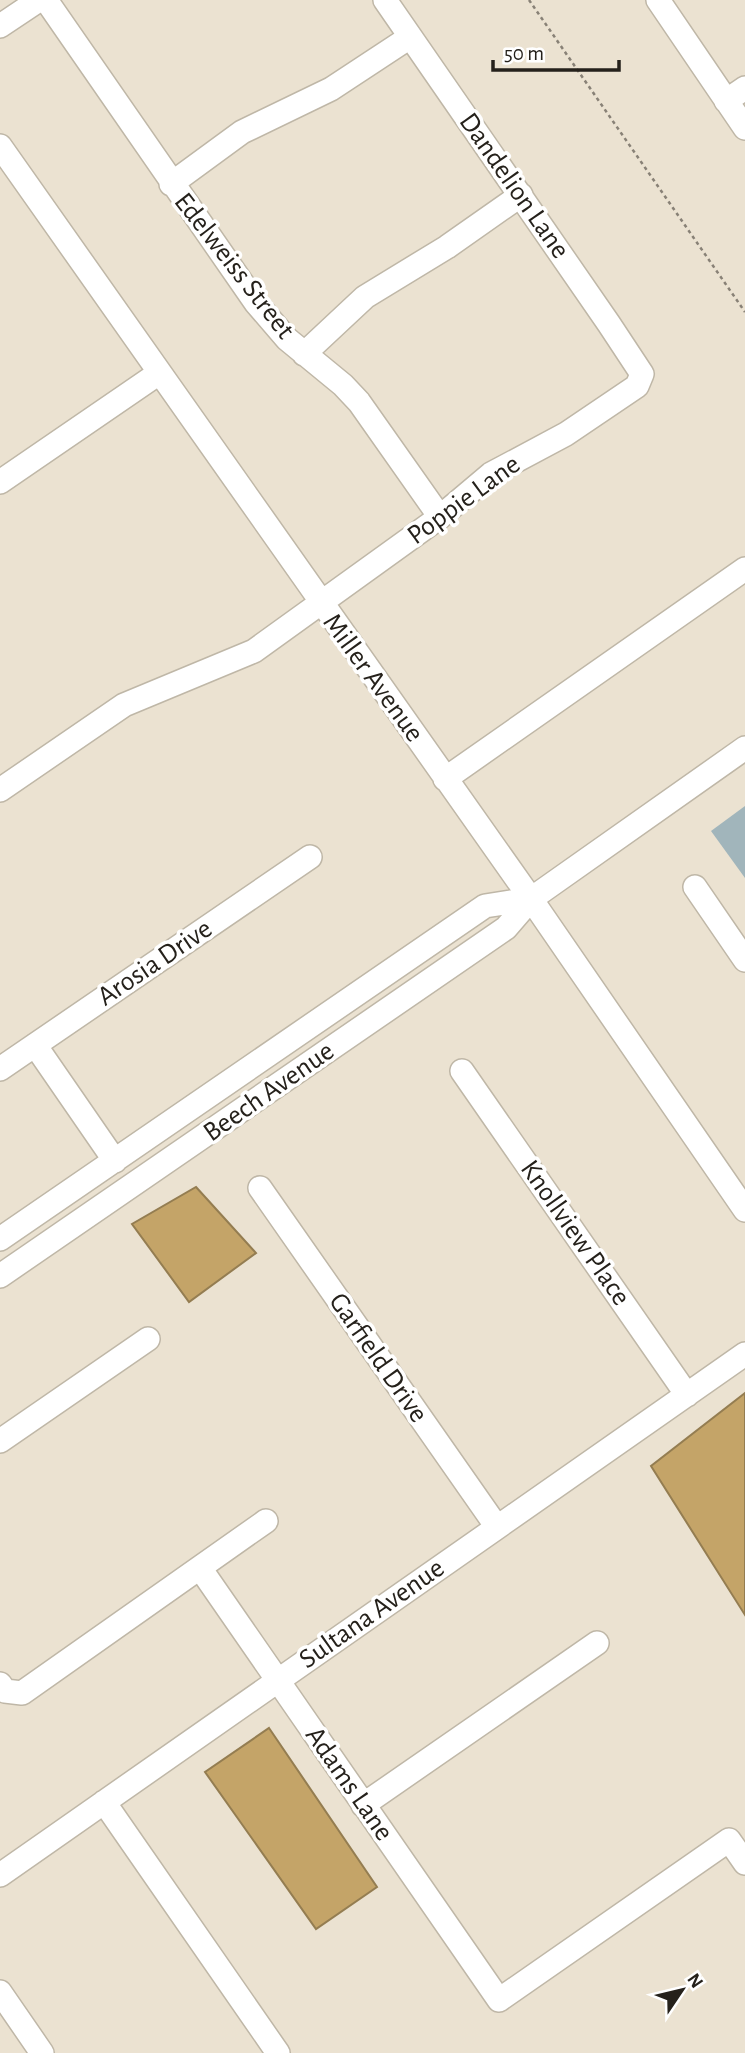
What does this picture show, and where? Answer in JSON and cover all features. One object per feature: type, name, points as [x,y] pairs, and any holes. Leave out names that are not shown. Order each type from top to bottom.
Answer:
[{"type":"street","points":[[0,26],[39,0]]},
{"type":"street","name":"Edelweiss Street","points":[[46,0],[256,303],[304,354],[359,402],[440,517]]},
{"type":"street","name":"Dandelion Lane","points":[[384,0],[642,374]]},
{"type":"street","points":[[658,0],[745,128]]},
{"type":"street","points":[[171,184],[242,132],[331,89],[410,37]]},
{"type":"street","points":[[726,101],[745,88]]},
{"type":"street","name":"Miller Avenue","points":[[0,146],[320,605],[531,899],[745,1210]]},
{"type":"street","points":[[304,354],[365,296],[447,247],[521,195]]},
{"type":"street","points":[[0,482],[159,373]]},
{"type":"street","name":"Poppie Lane","points":[[0,790],[124,705],[254,651],[440,517],[491,474],[566,434],[623,397],[637,387],[642,374]]},
{"type":"street","points":[[445,779],[745,569]]},
{"type":"street","name":"Beech Avenue","points":[[0,1276],[506,928],[531,899],[745,748]]},
{"type":"street","name":"Arosia Drive","points":[[0,1069],[310,857]]},
{"type":"street","points":[[695,887],[745,960]]},
{"type":"street","name":"Beech Avenue","points":[[0,1239],[485,906],[531,899]]},
{"type":"street","points":[[35,1045],[115,1161]]},
{"type":"street","name":"Knollview Place","points":[[462,1071],[687,1395]]},
{"type":"street","name":"Garfield Drive","points":[[260,1188],[497,1527]]},
{"type":"street","points":[[2,1435],[148,1339]]},
{"type":"street","name":"Sultana Avenue","points":[[0,1875],[745,1354]]},
{"type":"street","points":[[2,1688],[22,1693],[266,1521]]},
{"type":"street","name":"Adams Lane","points":[[200,1569],[499,2000],[729,1840],[745,1863]]},
{"type":"street","points":[[363,1805],[597,1643]]},
{"type":"street","points":[[104,1801],[267,2049]]},
{"type":"street","points":[[0,1992],[42,2053]]},
{"type":"path","points":[[529,0],[745,312]]},
{"type":"shaded area","points":[[196,1187],[256,1253],[189,1302],[132,1224]]},
{"type":"shaded area","points":[[745,1393],[745,1615],[651,1466]]},
{"type":"shaded area","points":[[269,1728],[377,1887],[316,1929],[205,1772]]},
{"type":"building","points":[[745,806],[745,878],[711,831]]}]
